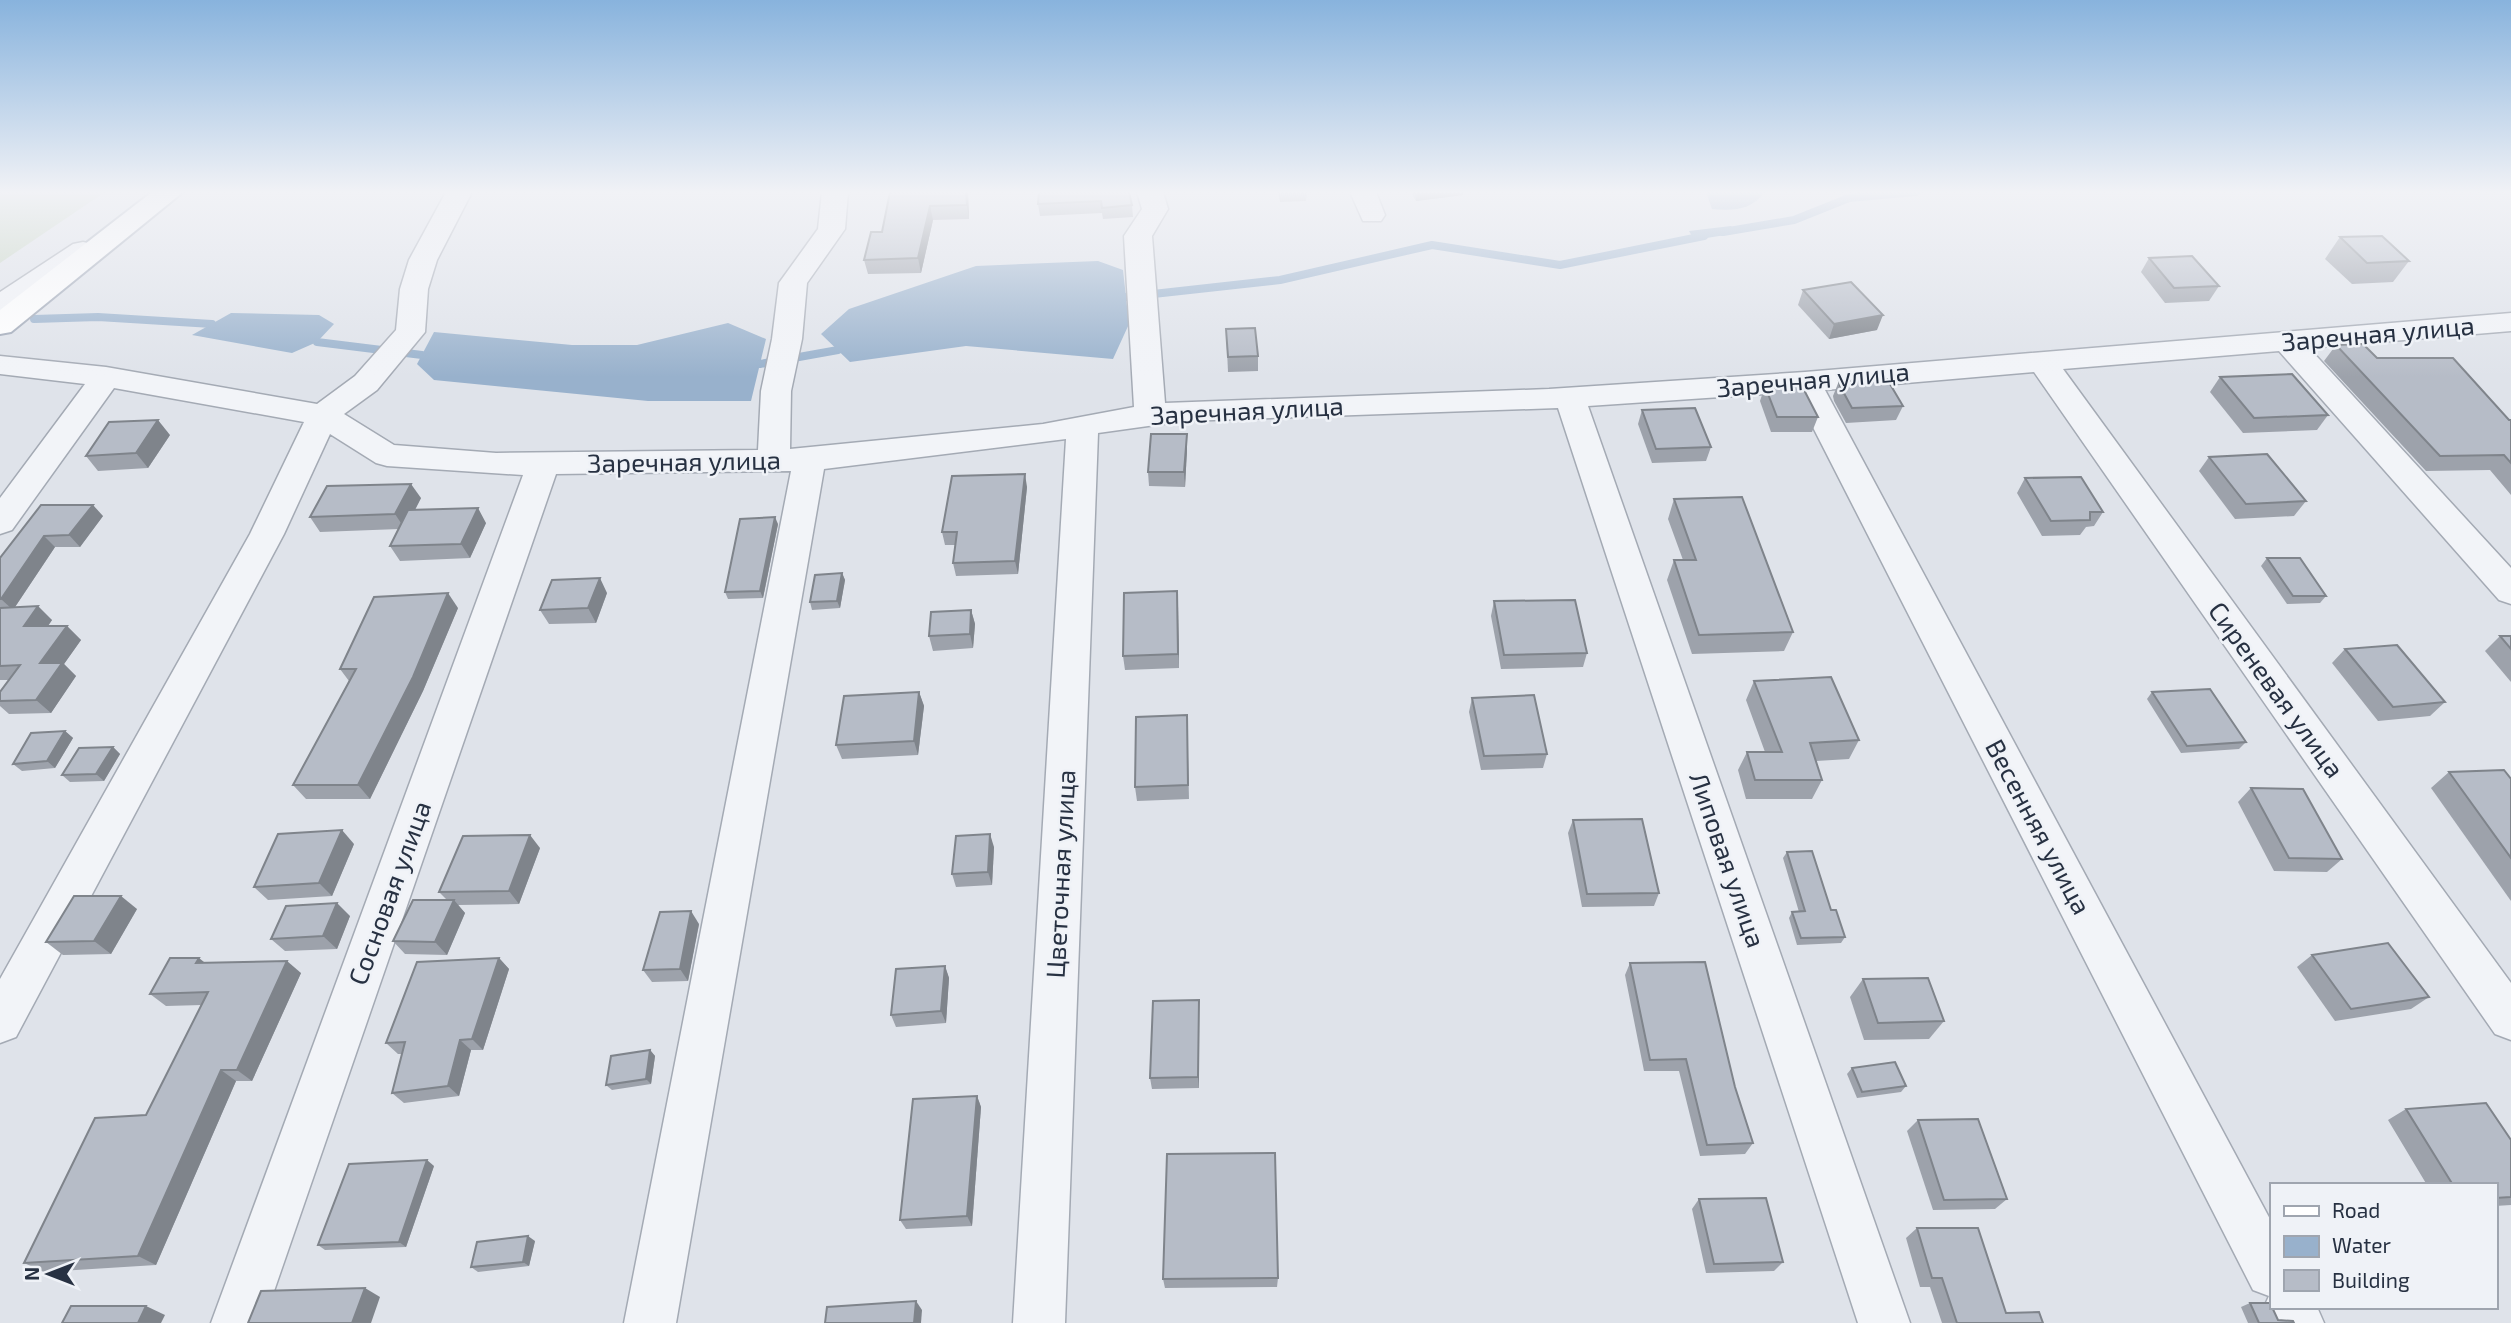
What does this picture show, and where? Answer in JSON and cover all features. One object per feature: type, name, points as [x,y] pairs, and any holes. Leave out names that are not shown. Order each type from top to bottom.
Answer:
[{"type":"main road","points":[[0,325],[90,254]]},
{"type":"street","points":[[0,305],[79,254]]},
{"type":"street","points":[[0,1022],[267,534],[323,415],[366,383],[410,332],[414,289],[426,254]]},
{"type":"street","points":[[650,1323],[792,460],[776,391],[787,339],[793,283],[814,254]]},
{"type":"street","points":[[1139,254],[1150,415]]},
{"type":"street","name":"Заречная улица","points":[[0,365],[106,377],[323,415],[387,455],[496,464],[792,460],[1043,434],[1184,411],[1570,398],[1805,382],[2041,360],[2509,324]]},
{"type":"street","points":[[2287,342],[2511,591]]},
{"type":"street","name":"Сиреневая улица","points":[[2041,360],[2511,1019]]},
{"type":"street","points":[[0,522],[106,377]]},
{"type":"street","name":"Весенняя улица","points":[[1805,382],[2270,1270]]},
{"type":"street","name":"Липовая улица","points":[[1570,398],[1884,1323]]},
{"type":"street","name":"Цветочная улица","points":[[1039,1323],[1083,426]]},
{"type":"street","name":"Сосновая улица","points":[[237,1323],[543,464]]},
{"type":"green space","points":[[0,254],[14,254],[0,263]]},
{"type":"water","points":[[1098,261],[1123,270],[1129,324],[1113,359],[966,346],[850,362],[821,334],[849,309],[976,266]]},
{"type":"water","points":[[231,313],[319,315],[334,324],[317,342],[292,353],[192,335]]},
{"type":"water","points":[[728,323],[766,339],[751,401],[648,401],[434,380],[417,364],[434,332],[572,345],[637,345]]},
{"type":"building","points":[[866,254],[919,254],[918,258],[864,260]]},
{"type":"building","points":[[2357,254],[2401,254],[2409,261],[2367,263]]},
{"type":"building","points":[[2192,256],[2219,286],[2174,288],[2149,258]]},
{"type":"building","points":[[1851,282],[1883,315],[1834,324],[1803,290]]},
{"type":"building","points":[[1255,328],[1258,356],[1228,357],[1226,329]]},
{"type":"building","points":[[2363,344],[2377,358],[2453,358],[2511,420],[2511,463],[2504,455],[2440,456],[2336,345]]},
{"type":"building","points":[[2292,374],[2328,415],[2254,418],[2220,377]]},
{"type":"building","points":[[1887,379],[1903,406],[1852,408],[1839,381]]},
{"type":"building","points":[[1765,386],[1802,386],[1818,417],[1777,417]]},
{"type":"building","points":[[1695,408],[1711,447],[1656,449],[1642,410]]},
{"type":"building","points":[[158,420],[136,453],[86,456],[109,422]]},
{"type":"building","points":[[1151,434],[1187,434],[1184,472],[1148,472]]},
{"type":"building","points":[[2267,454],[2306,501],[2246,504],[2209,457]]},
{"type":"building","points":[[1025,474],[1015,561],[953,563],[957,532],[942,532],[952,476]]},
{"type":"building","points":[[2081,477],[2103,512],[2090,512],[2090,520],[2051,521],[2025,478]]},
{"type":"building","points":[[411,484],[395,514],[310,517],[327,486]]},
{"type":"building","points":[[1742,497],[1793,632],[1699,635],[1674,560],[1696,560],[1674,499]]},
{"type":"building","points":[[41,505],[93,505],[69,535],[44,536],[0,599],[0,558]]},
{"type":"building","points":[[478,508],[461,544],[390,546],[408,510]]},
{"type":"building","points":[[775,517],[760,591],[725,592],[740,519]]},
{"type":"building","points":[[2267,558],[2300,558],[2326,596],[2293,596]]},
{"type":"building","points":[[842,573],[837,601],[810,602],[815,575]]},
{"type":"building","points":[[600,578],[588,608],[540,610],[552,580]]},
{"type":"building","points":[[1177,591],[1178,654],[1123,656],[1124,593]]},
{"type":"building","points":[[448,593],[413,677],[358,785],[293,785],[356,669],[340,669],[374,597]]},
{"type":"building","points":[[1575,600],[1587,653],[1504,655],[1494,601]]},
{"type":"building","points":[[38,606],[24,626],[67,626],[40,663],[62,663],[36,700],[0,701],[0,692],[20,665],[0,666],[0,608]]},
{"type":"building","points":[[971,610],[970,634],[929,636],[931,612]]},
{"type":"building","points":[[2500,636],[2511,636],[2511,649]]},
{"type":"building","points":[[2397,645],[2445,702],[2393,707],[2345,649]]},
{"type":"building","points":[[1831,677],[1859,740],[1810,743],[1822,780],[1755,780],[1747,752],[1782,752],[1754,681]]},
{"type":"building","points":[[2210,689],[2246,742],[2187,746],[2152,692]]},
{"type":"building","points":[[919,692],[914,741],[836,745],[844,696]]},
{"type":"building","points":[[1534,695],[1547,754],[1484,756],[1472,698]]},
{"type":"building","points":[[1187,715],[1188,785],[1135,787],[1136,717]]},
{"type":"building","points":[[65,731],[47,761],[13,764],[31,733]]},
{"type":"building","points":[[113,747],[96,774],[62,775],[79,748]]},
{"type":"building","points":[[2504,770],[2511,779],[2511,858],[2449,772]]},
{"type":"building","points":[[2251,788],[2303,789],[2342,859],[2289,858]]},
{"type":"building","points":[[1642,819],[1659,893],[1587,894],[1573,820]]},
{"type":"building","points":[[342,830],[319,883],[254,887],[278,834]]},
{"type":"building","points":[[990,834],[988,872],[952,874],[956,836]]},
{"type":"building","points":[[530,835],[509,891],[439,892],[463,836]]},
{"type":"building","points":[[1812,851],[1831,910],[1836,910],[1845,937],[1801,938],[1792,912],[1805,911],[1787,852]]},
{"type":"building","points":[[74,896],[121,896],[94,941],[46,942]]},
{"type":"building","points":[[413,900],[454,900],[435,942],[393,941]]},
{"type":"building","points":[[337,903],[323,936],[271,939],[286,906]]},
{"type":"building","points":[[691,911],[680,969],[643,970],[660,912]]},
{"type":"building","points":[[2388,943],[2429,997],[2351,1009],[2312,955]]},
{"type":"building","points":[[170,958],[199,958],[196,963],[287,961],[237,1070],[221,1070],[138,1256],[24,1263],[95,1118],[146,1115],[208,992],[150,994]]},
{"type":"building","points":[[499,958],[472,1039],[460,1040],[448,1086],[392,1093],[405,1042],[386,1043],[417,962]]},
{"type":"building","points":[[1705,962],[1735,1087],[1753,1143],[1707,1145],[1686,1059],[1650,1060],[1630,963]]},
{"type":"building","points":[[945,966],[941,1011],[891,1015],[896,969]]},
{"type":"building","points":[[1928,978],[1944,1021],[1878,1023],[1863,979]]},
{"type":"building","points":[[1199,1000],[1198,1077],[1150,1078],[1153,1001]]},
{"type":"building","points":[[650,1050],[646,1079],[606,1085],[611,1056]]},
{"type":"building","points":[[1895,1062],[1906,1086],[1862,1092],[1852,1068]]},
{"type":"building","points":[[977,1096],[967,1216],[900,1220],[913,1099]]},
{"type":"building","points":[[2486,1103],[2511,1140],[2511,1197],[2497,1198],[2497,1183],[2452,1183],[2406,1109]]},
{"type":"building","points":[[1978,1119],[2007,1199],[1944,1200],[1918,1120]]},
{"type":"building","points":[[1275,1153],[1278,1278],[1163,1279],[1167,1154]]},
{"type":"building","points":[[427,1160],[399,1242],[318,1245],[349,1164]]},
{"type":"building","points":[[1766,1198],[1783,1262],[1714,1264],[1699,1199]]},
{"type":"building","points":[[1917,1228],[1978,1228],[2006,1313],[2039,1312],[2043,1323],[1957,1323],[1942,1278],[1932,1278]]},
{"type":"building","points":[[528,1236],[523,1262],[471,1267],[477,1242]]},
{"type":"building","points":[[365,1288],[352,1323],[248,1323],[261,1291]]},
{"type":"building","points":[[916,1301],[914,1323],[825,1323],[827,1307]]},
{"type":"building","points":[[2250,1303],[2270,1303],[2270,1309],[2273,1309],[2278,1320],[2294,1323],[2259,1323]]},
{"type":"building","points":[[71,1306],[146,1306],[138,1323],[62,1323]]},
{"type":"waterway","points":[[1126,297],[1280,280],[1394,254]]},
{"type":"waterway","points":[[1488,254],[1560,265],[1616,254]]},
{"type":"waterway","points":[[34,319],[98,317],[212,324]]},
{"type":"waterway","points":[[317,342],[422,355]]},
{"type":"waterway","points":[[760,364],[838,350]]}]
